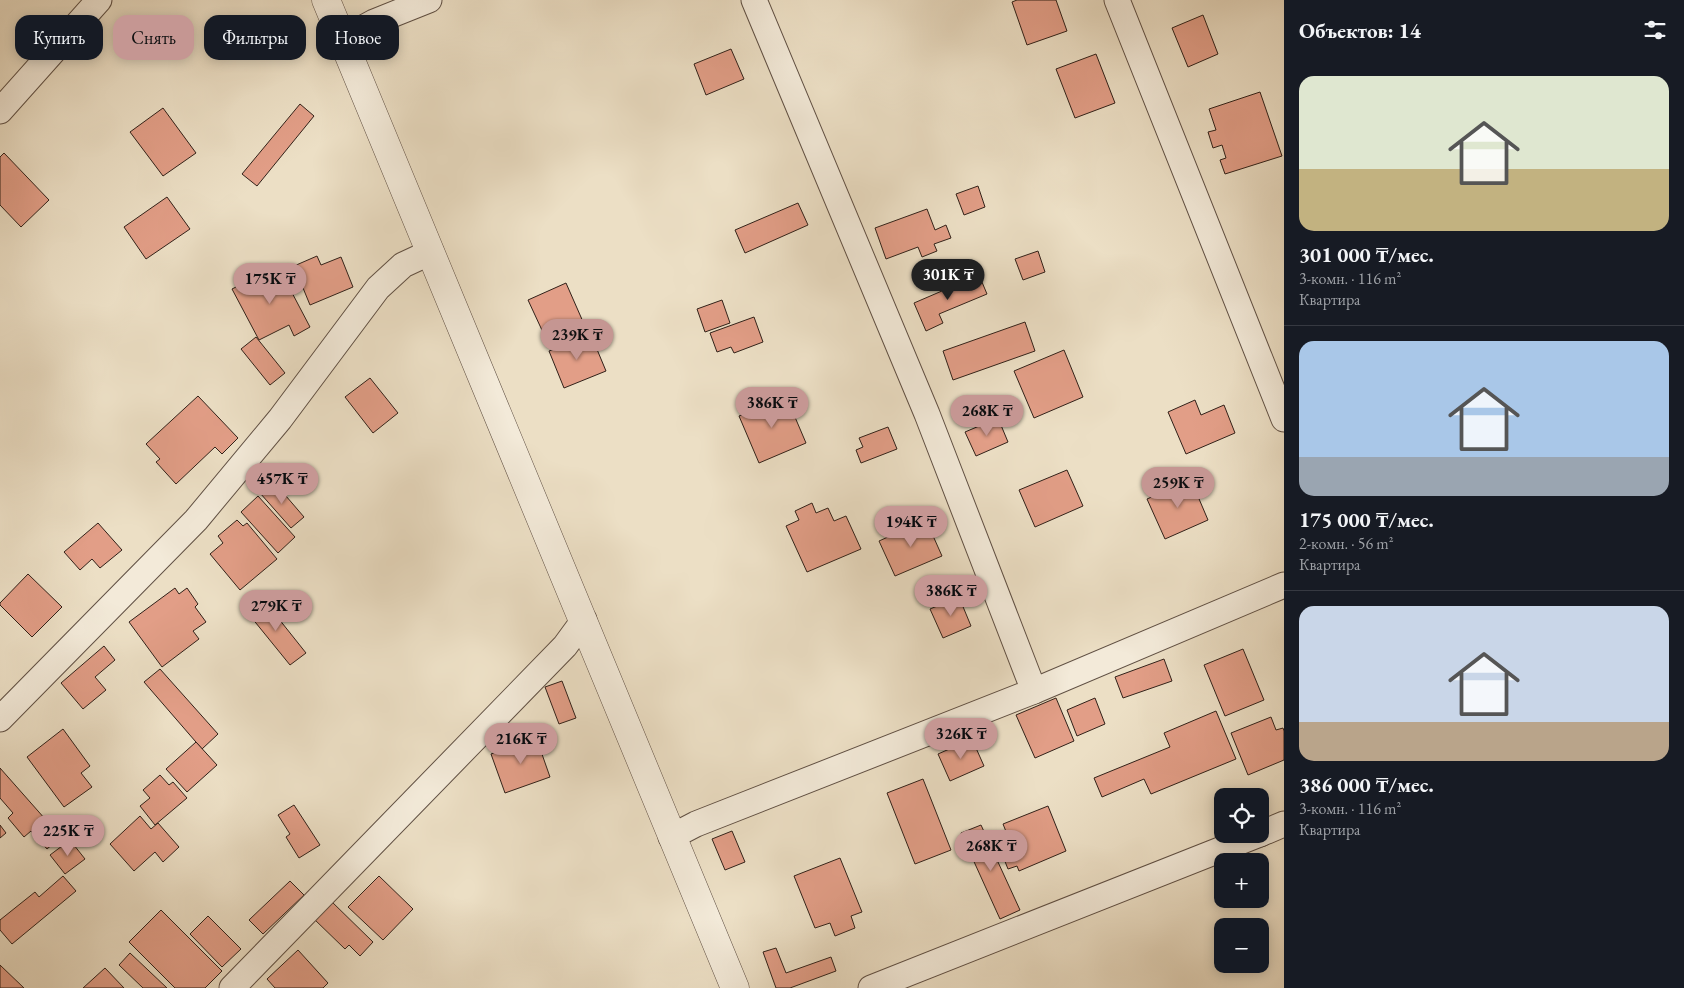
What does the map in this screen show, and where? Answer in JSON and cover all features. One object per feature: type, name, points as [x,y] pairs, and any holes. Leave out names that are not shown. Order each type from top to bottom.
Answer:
[{"type":"street","points":[[0,111],[98,0]]},
{"type":"street","points":[[326,0],[333,15]]},
{"type":"street","points":[[392,15],[429,0]]},
{"type":"street","points":[[754,0],[927,414],[1034,691]]},
{"type":"street","points":[[1117,0],[1284,419]]},
{"type":"street","points":[[353,60],[584,620],[671,837],[735,988]]},
{"type":"street","points":[[0,719],[196,520],[280,419],[378,288],[403,265],[431,252]]},
{"type":"street","points":[[671,837],[696,824],[1034,691],[1284,585]]},
{"type":"street","points":[[232,988],[565,646],[584,620]]},
{"type":"street","points":[[1269,830],[1284,824]]},
{"type":"street","points":[[871,988],[1237,843]]},
{"type":"building","points":[[1017,0],[1056,0],[1067,31],[1027,45],[1012,2]]},
{"type":"building","points":[[1203,15],[1218,54],[1188,67],[1172,28]]},
{"type":"building","points":[[731,49],[744,79],[706,95],[694,64]]},
{"type":"building","points":[[1096,54],[1115,103],[1075,118],[1056,69]]},
{"type":"building","points":[[1260,92],[1282,156],[1225,174],[1220,160],[1226,158],[1222,145],[1213,148],[1208,132],[1216,130],[1209,109]]},
{"type":"building","points":[[300,104],[314,116],[257,186],[242,174]]},
{"type":"building","points":[[163,108],[196,153],[163,176],[130,132]]},
{"type":"building","points":[[4,153],[49,200],[21,227],[0,205],[0,157]]},
{"type":"building","points":[[978,186],[985,207],[964,215],[956,194]]},
{"type":"building","points":[[167,197],[190,229],[146,259],[124,227]]},
{"type":"building","points":[[798,203],[808,225],[745,253],[735,230]]},
{"type":"building","points":[[927,209],[935,230],[946,225],[951,238],[934,244],[937,251],[922,257],[918,247],[886,259],[875,228]]},
{"type":"building","points":[[1038,251],[1045,272],[1023,280],[1015,259]]},
{"type":"building","points":[[317,256],[321,265],[341,257],[353,287],[310,305],[294,266]]},
{"type":"building","points":[[278,266],[310,327],[294,336],[289,325],[259,340],[232,289]]},
{"type":"building","points":[[979,275],[987,294],[939,314],[943,323],[926,331],[914,303]]},
{"type":"building","points":[[566,283],[584,324],[547,341],[528,300]]},
{"type":"building","points":[[722,300],[730,323],[705,332],[697,309]]},
{"type":"building","points":[[754,317],[763,342],[734,353],[731,347],[717,352],[710,333]]},
{"type":"building","points":[[1025,322],[1035,351],[953,380],[943,351]]},
{"type":"building","points":[[591,335],[606,371],[564,388],[549,351]]},
{"type":"building","points":[[256,337],[285,373],[270,385],[241,349]]},
{"type":"building","points":[[1064,350],[1083,397],[1034,418],[1014,371]]},
{"type":"building","points":[[370,378],[398,413],[373,433],[345,397]]},
{"type":"building","points":[[198,396],[238,438],[222,454],[215,447],[176,484],[156,462],[160,459],[146,444]]},
{"type":"building","points":[[786,396],[806,443],[759,463],[739,416]]},
{"type":"building","points":[[1195,400],[1201,415],[1224,405],[1235,433],[1186,454],[1168,412]]},
{"type":"building","points":[[998,418],[1008,442],[976,456],[965,432]]},
{"type":"building","points":[[888,427],[897,449],[861,463],[856,450],[863,447],[859,438]]},
{"type":"building","points":[[1067,470],[1083,506],[1035,527],[1019,490]]},
{"type":"building","points":[[1191,480],[1208,520],[1165,539],[1147,499]]},
{"type":"building","points":[[274,482],[304,517],[291,528],[260,493]]},
{"type":"building","points":[[258,496],[295,537],[278,553],[241,512]]},
{"type":"building","points":[[812,503],[816,513],[828,508],[834,521],[846,516],[861,549],[807,572],[786,526],[799,520],[795,511]]},
{"type":"building","points":[[237,520],[243,526],[247,523],[277,559],[240,590],[210,554],[223,543],[218,536]]},
{"type":"building","points":[[926,520],[942,556],[895,576],[879,541]]},
{"type":"building","points":[[98,523],[122,550],[100,568],[92,559],[80,570],[64,552]]},
{"type":"building","points":[[28,574],[62,607],[32,637],[0,605]]},
{"type":"building","points":[[175,588],[179,594],[187,588],[198,604],[195,607],[206,622],[193,631],[199,639],[162,667],[129,622]]},
{"type":"building","points":[[959,597],[971,626],[943,638],[930,609]]},
{"type":"building","points":[[263,599],[306,653],[290,665],[247,612]]},
{"type":"building","points":[[104,646],[115,660],[95,677],[106,690],[83,709],[61,683]]},
{"type":"building","points":[[1243,649],[1264,700],[1225,716],[1204,665]]},
{"type":"building","points":[[1164,659],[1172,681],[1123,698],[1115,677]]},
{"type":"building","points":[[160,669],[218,734],[202,749],[144,682]]},
{"type":"building","points":[[562,681],[576,718],[559,724],[545,687]]},
{"type":"building","points":[[1056,698],[1074,741],[1035,758],[1016,715]]},
{"type":"building","points":[[1095,698],[1105,724],[1077,736],[1067,710]]},
{"type":"building","points":[[1216,711],[1236,759],[1151,794],[1144,779],[1102,797],[1094,778],[1170,747],[1164,733]]},
{"type":"building","points":[[1271,717],[1276,730],[1283,728],[1284,731],[1284,760],[1248,775],[1231,733]]},
{"type":"building","points":[[63,729],[90,766],[81,773],[92,787],[64,807],[27,757]]},
{"type":"building","points":[[536,737],[550,777],[505,793],[491,754]]},
{"type":"building","points":[[972,739],[984,766],[950,781],[938,754]]},
{"type":"building","points":[[196,742],[217,765],[187,792],[166,769]]},
{"type":"building","points":[[0,768],[61,837],[47,849],[31,831],[24,837],[8,818],[13,813],[0,798]]},
{"type":"building","points":[[160,775],[169,785],[173,782],[187,798],[155,825],[140,806],[150,798],[143,790]]},
{"type":"building","points":[[923,779],[951,850],[915,864],[887,793]]},
{"type":"building","points":[[294,805],[320,845],[299,858],[286,837],[290,834],[278,815]]},
{"type":"building","points":[[1048,806],[1066,851],[1019,871],[1017,866],[1008,869],[998,844],[1009,839],[1003,824]]},
{"type":"building","points":[[140,816],[151,829],[158,823],[179,847],[163,862],[155,852],[134,871],[110,844]]},
{"type":"building","points":[[0,825],[6,833],[0,838]]},
{"type":"building","points":[[981,825],[1020,910],[1000,919],[961,833]]},
{"type":"building","points":[[732,831],[745,862],[725,870],[712,839]]},
{"type":"building","points":[[70,840],[85,859],[65,874],[50,855]]},
{"type":"building","points":[[840,858],[862,912],[851,916],[855,928],[835,936],[830,923],[815,928],[794,876]]},
{"type":"building","points":[[63,876],[76,891],[12,944],[0,930],[0,920],[35,892],[39,897]]},
{"type":"building","points":[[379,876],[413,909],[383,940],[348,907]]},
{"type":"building","points":[[290,881],[304,895],[263,934],[249,920]]},
{"type":"building","points":[[330,900],[373,942],[360,956],[349,945],[345,949],[313,918]]},
{"type":"building","points":[[161,910],[222,971],[205,988],[175,988],[129,942]]},
{"type":"building","points":[[208,916],[241,949],[222,967],[190,934]]},
{"type":"building","points":[[776,948],[786,973],[831,957],[836,971],[790,988],[776,988],[763,952]]},
{"type":"building","points":[[298,950],[328,983],[323,988],[275,988],[267,979]]},
{"type":"building","points":[[130,953],[167,988],[143,988],[119,965]]},
{"type":"building","points":[[0,965],[24,988],[0,988]]},
{"type":"building","points":[[105,968],[124,988],[83,988]]}]
